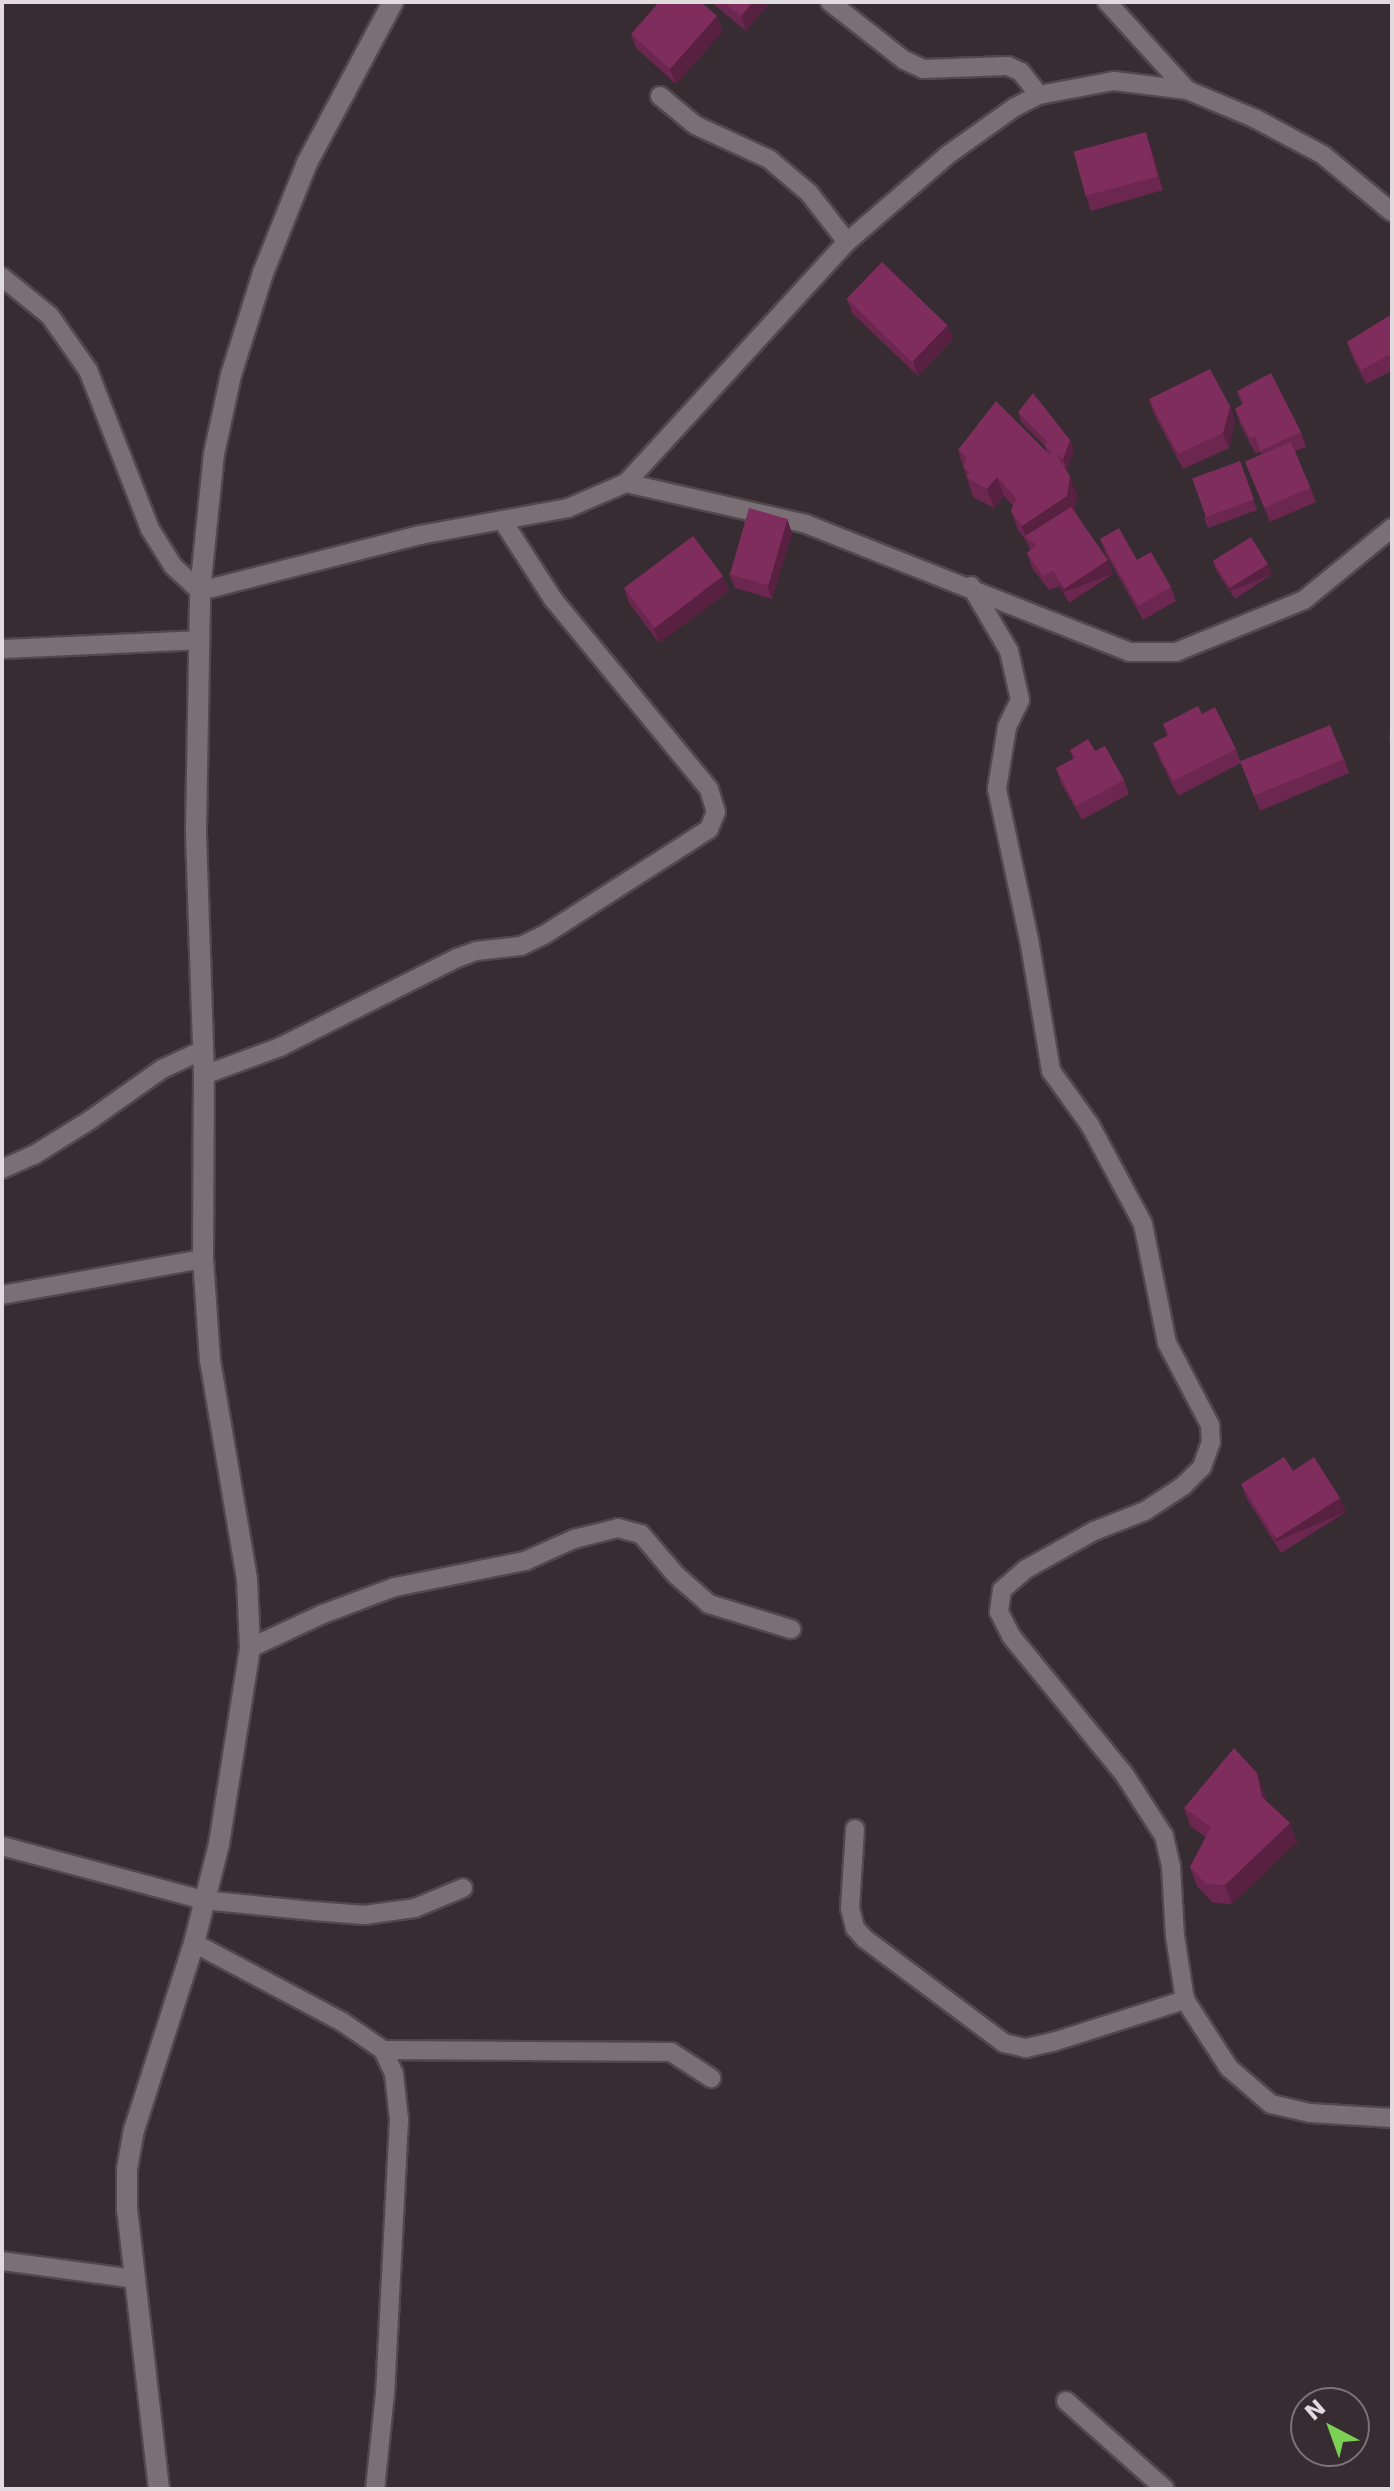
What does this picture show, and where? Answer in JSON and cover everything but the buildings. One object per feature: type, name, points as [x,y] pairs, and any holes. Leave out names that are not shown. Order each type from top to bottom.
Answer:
[{"type":"street","points":[[159,2489],[127,2210],[129,2156],[134,2130],[194,1943],[232,1783],[250,1648],[247,1579],[210,1361],[203,1259],[204,1075],[196,830],[200,591],[214,454],[231,375],[263,273],[307,163],[393,2]]},
{"type":"street","points":[[830,2],[904,60],[923,69],[1008,66],[1021,72],[1039,95]]},
{"type":"street","points":[[1107,2],[1187,90]]},
{"type":"street","points":[[200,591],[420,535],[568,508],[626,483],[847,242],[949,154],[1015,107],[1039,95],[1114,81],[1187,90],[1256,119],[1323,155],[1392,212]]},
{"type":"street","points":[[660,96],[695,125],[769,159],[809,193],[847,242]]},
{"type":"street","points":[[2,277],[50,316],[88,370],[150,529],[173,566],[200,591]]},
{"type":"street","points":[[626,483],[806,524],[971,586],[1129,652],[1176,652],[1304,600],[1392,528]]},
{"type":"street","points":[[204,1075],[280,1047],[457,958],[476,951],[521,946],[544,935],[709,829],[716,812],[709,789],[553,599],[502,520]]},
{"type":"street","points":[[971,586],[1009,651],[1020,700],[1007,727],[997,789],[1029,939],[1051,1071],[1090,1125],[1143,1224],[1167,1343],[1210,1425],[1211,1442],[1202,1467],[1183,1486],[1145,1511],[1094,1531],[1026,1569],[1002,1590],[999,1612],[1011,1636],[1124,1774],[1164,1836],[1171,1867],[1175,1936],[1185,2000],[1229,2068],[1271,2104],[1310,2113],[1392,2118]]},
{"type":"street","points":[[2,649],[199,640]]},
{"type":"street","points":[[2,1169],[34,1155],[90,1120],[162,1069],[203,1050]]},
{"type":"street","points":[[2,1295],[203,1259]]},
{"type":"street","points":[[250,1648],[323,1614],[395,1587],[525,1561],[574,1539],[618,1528],[641,1534],[676,1575],[709,1604],[791,1629]]},
{"type":"street","points":[[855,1829],[850,1908],[855,1928],[865,1939],[1004,2043],[1026,2048],[1053,2042],[1185,2000]]},
{"type":"street","points":[[2,1846],[203,1900],[364,1915],[415,1908],[463,1888]]},
{"type":"street","points":[[194,1943],[341,2021],[383,2050],[394,2074],[399,2119],[385,2393],[375,2489]]},
{"type":"street","points":[[383,2050],[671,2052],[711,2078]]},
{"type":"street","points":[[2,2261],[135,2279]]},
{"type":"street","points":[[1066,2401],[1165,2489]]}]
